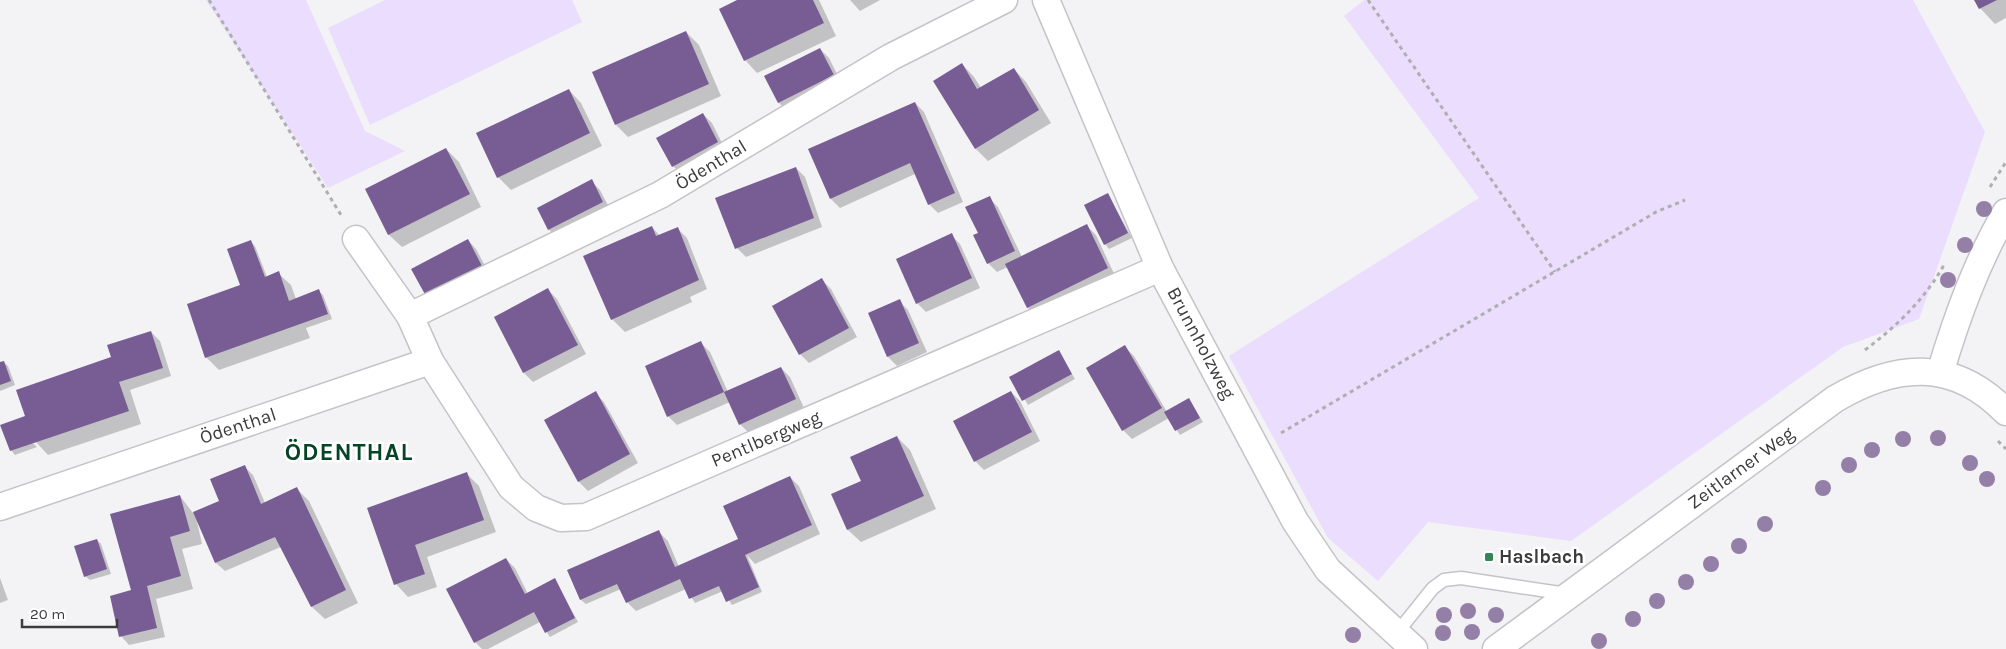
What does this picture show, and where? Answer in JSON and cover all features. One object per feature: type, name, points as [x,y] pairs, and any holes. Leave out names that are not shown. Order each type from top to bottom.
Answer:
[{"type":"street","name":"Ödenthal","points":[[410,316],[660,195],[891,57],[1004,0]]},
{"type":"street","name":"Brunnholzweg","points":[[1046,0],[1160,268],[1294,521],[1328,570],[1405,642]]},
{"type":"street","points":[[1940,373],[1960,307],[1990,240],[2006,212]]},
{"type":"street","points":[[356,239],[410,316],[430,362]]},
{"type":"street","name":"Pentlbergweg","points":[[430,362],[511,487],[536,508],[561,518],[586,517],[1160,268]]},
{"type":"street","name":"Ödenthal","points":[[0,507],[430,362]]},
{"type":"street","name":"Zeitlarner Weg","points":[[1496,649],[1835,399],[1858,386],[1901,372],[1940,373],[1972,386],[2006,412]]},
{"type":"lane","points":[[1405,642],[1432,588],[1444,580],[1462,578],[1571,594]]},
{"type":"path","points":[[209,0],[356,239]]},
{"type":"path","points":[[1368,0],[1555,272]]},
{"type":"path","points":[[1986,193],[2006,162]]},
{"type":"path","points":[[1257,448],[1656,212],[1685,200]]},
{"type":"path","points":[[1861,353],[1906,315],[1936,279],[1950,255]]},
{"type":"path","points":[[1994,437],[2006,449]]},
{"type":"shaded area","points":[[206,0],[306,0],[365,131],[405,151],[328,188]]},
{"type":"shaded area","points":[[385,0],[572,0],[582,22],[370,125],[328,28]]},
{"type":"shaded area","points":[[1364,0],[1913,0],[1985,132],[1919,319],[1843,347],[1571,541],[1428,522],[1378,581],[1328,538],[1229,356],[1479,198],[1344,16]]},
{"type":"building","points":[[737,0],[813,0],[824,23],[744,61],[719,9]]},
{"type":"building","points":[[1974,0],[1997,0],[1979,9]]},
{"type":"building","points":[[686,31],[709,84],[615,125],[592,72]]},
{"type":"building","points":[[820,48],[834,75],[778,103],[764,76]]},
{"type":"building","points":[[962,63],[977,89],[1014,68],[1039,110],[975,149],[933,81]]},
{"type":"building","points":[[569,89],[590,133],[497,178],[476,133]]},
{"type":"building","points":[[915,102],[955,193],[928,205],[910,163],[830,199],[808,149]]},
{"type":"building","points":[[703,113],[718,142],[672,167],[656,138]]},
{"type":"building","points":[[446,148],[470,194],[388,235],[365,189]]},
{"type":"building","points":[[796,167],[814,218],[735,249],[715,198]]},
{"type":"building","points":[[592,179],[603,202],[548,230],[537,208]]},
{"type":"building","points":[[1108,193],[1128,233],[1104,245],[1084,205]]},
{"type":"building","points":[[990,196],[1015,251],[987,264],[973,235],[978,233],[965,207]]},
{"type":"building","points":[[1087,224],[1108,268],[1027,308],[1005,264]]},
{"type":"building","points":[[652,226],[656,236],[678,227],[699,280],[611,320],[583,256]]},
{"type":"building","points":[[952,233],[972,278],[916,304],[896,259]]},
{"type":"building","points":[[468,239],[483,268],[427,298],[411,269]]},
{"type":"building","points":[[251,240],[265,277],[279,271],[289,301],[319,289],[328,314],[205,358],[187,304],[240,285],[227,249]]},
{"type":"building","points":[[822,278],[849,328],[799,355],[772,306]]},
{"type":"building","points":[[548,288],[578,345],[523,373],[494,317]]},
{"type":"building","points":[[900,299],[919,343],[887,357],[868,313]]},
{"type":"building","points":[[151,331],[163,368],[119,382],[129,411],[10,451],[0,425],[25,416],[16,390],[111,357],[107,345]]},
{"type":"building","points":[[701,341],[724,392],[667,417],[645,366]]},
{"type":"building","points":[[1125,345],[1162,408],[1122,431],[1086,368]]},
{"type":"building","points":[[1059,350],[1072,374],[1022,401],[1009,377]]},
{"type":"building","points":[[4,361],[11,381],[0,385],[0,362]]},
{"type":"building","points":[[781,367],[796,399],[739,425],[724,392]]},
{"type":"building","points":[[596,391],[630,454],[578,482],[544,420]]},
{"type":"building","points":[[1011,391],[1032,432],[974,462],[953,421]]},
{"type":"building","points":[[1189,398],[1200,418],[1175,431],[1164,412]]},
{"type":"building","points":[[897,436],[924,496],[847,530],[831,494],[861,481],[850,457]]},
{"type":"building","points":[[245,465],[261,504],[297,487],[346,590],[311,607],[275,537],[215,563],[193,512],[219,501],[210,479]]},
{"type":"building","points":[[467,472],[484,520],[415,545],[425,574],[394,585],[367,508]]},
{"type":"building","points":[[790,476],[812,525],[745,555],[759,587],[726,602],[719,586],[689,599],[680,579],[626,603],[617,584],[580,600],[567,570],[659,530],[675,567],[738,539],[723,506]]},
{"type":"building","points":[[180,495],[190,531],[170,537],[181,576],[147,586],[157,628],[119,637],[110,596],[131,590],[110,514]]},
{"type":"building","points":[[97,539],[107,569],[84,577],[74,546]]},
{"type":"building","points":[[506,558],[525,594],[555,578],[575,618],[545,633],[534,612],[474,643],[446,589]]},
{"type":"place","name":"Haslbach","points":[[1489,557]]},
{"type":"district","name":"ÖDENTHAL","points":[[349,452]]}]
